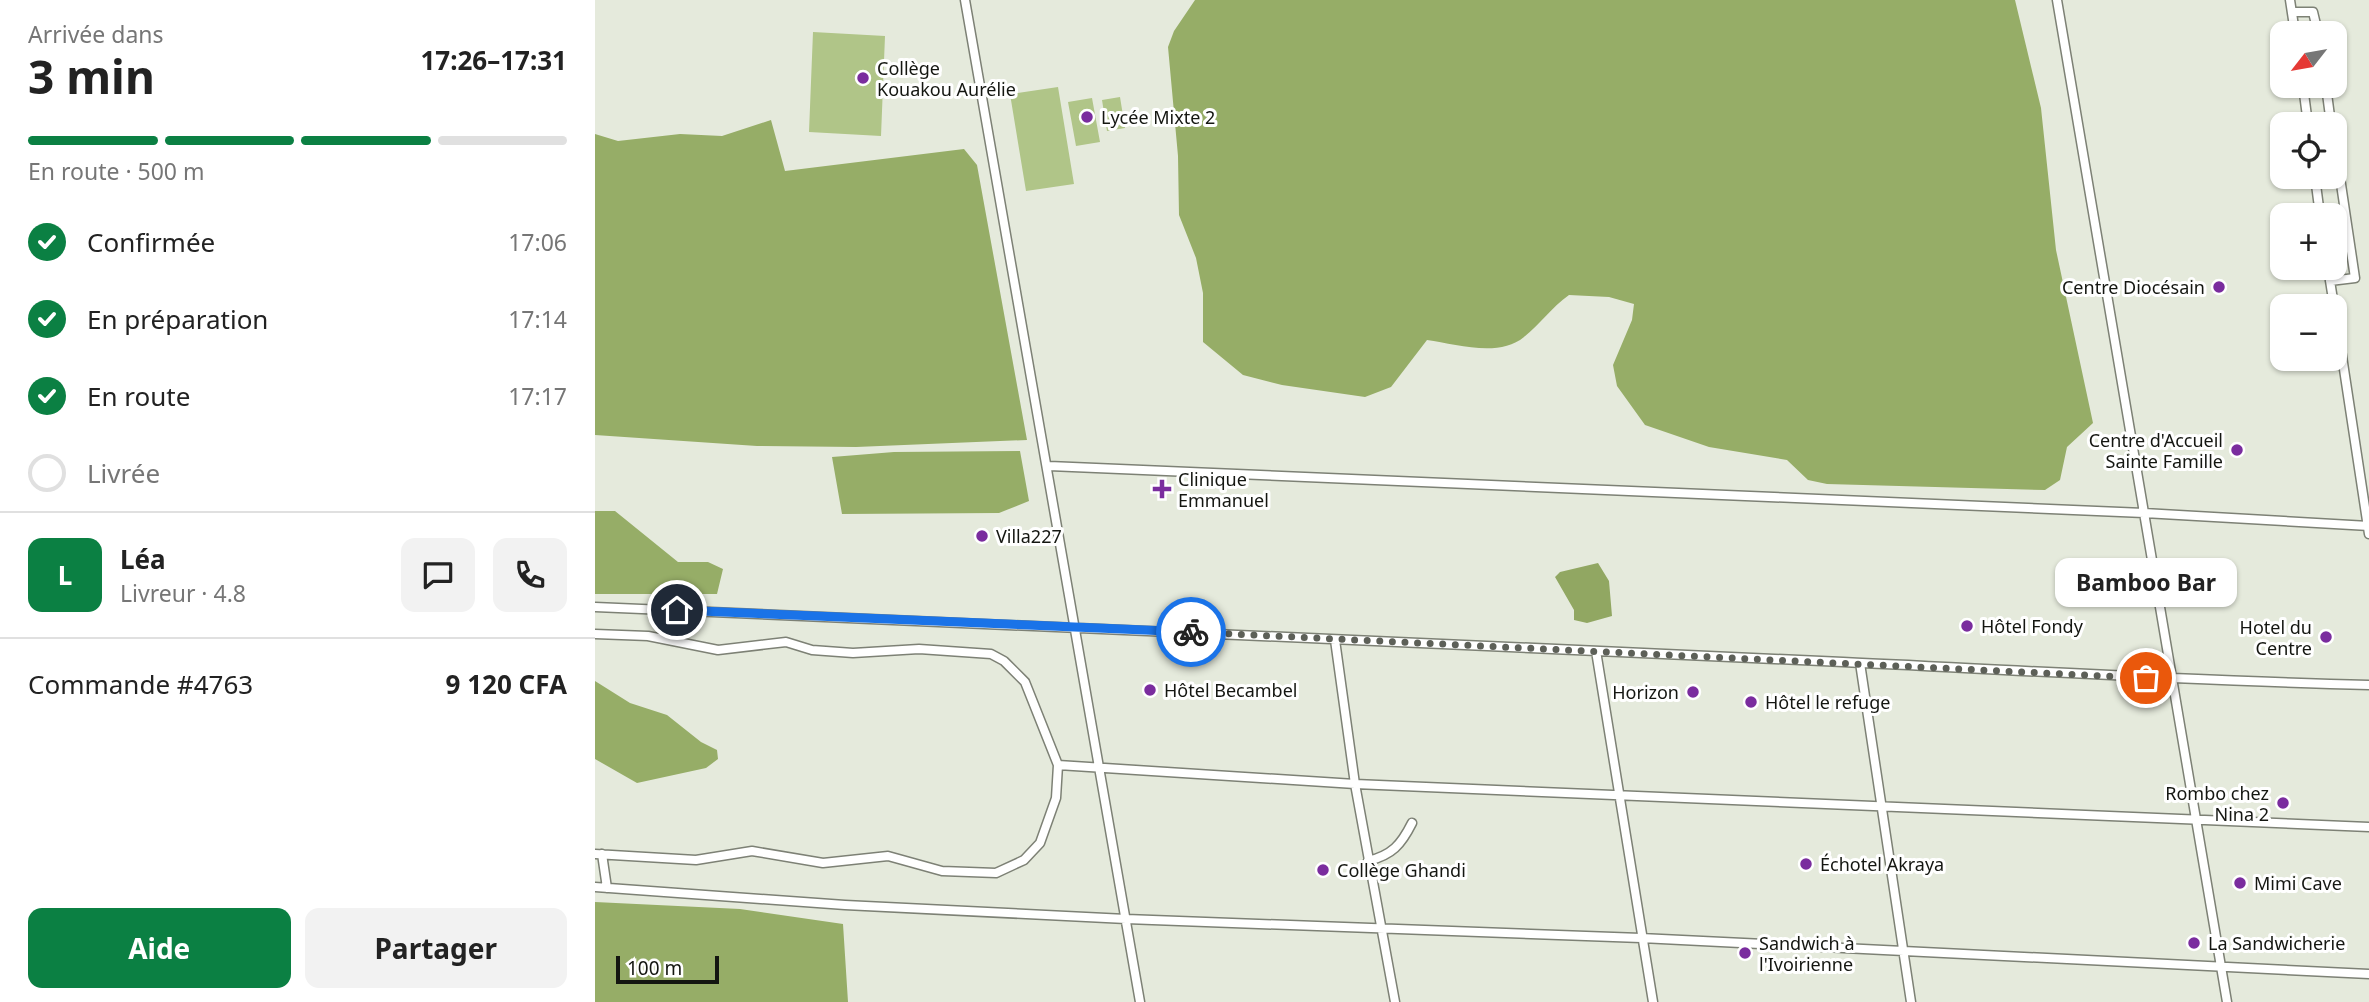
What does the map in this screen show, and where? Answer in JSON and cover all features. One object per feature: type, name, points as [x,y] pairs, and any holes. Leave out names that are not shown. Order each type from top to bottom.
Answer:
[{"type":"street","points":[[965,0],[1049,466],[1140,1002]]},
{"type":"street","points":[[2057,0],[2227,1002]]},
{"type":"street","points":[[2290,0],[2293,21]]},
{"type":"street","points":[[2292,12],[2313,12],[2315,21]]},
{"type":"street","points":[[2332,294],[2330,281],[2355,278],[2342,189]]},
{"type":"street","points":[[1049,466],[2144,513],[2369,528],[2344,371]]},
{"type":"street","points":[[595,607],[1076,625],[2173,680],[2369,685]]},
{"type":"street","points":[[595,634],[647,636],[718,650],[786,642],[812,650],[853,653],[919,649],[991,654],[1004,661],[1025,682],[1058,765],[1056,798],[1041,843],[1024,860],[996,873],[942,871],[888,856],[823,863],[752,851],[696,860],[599,854],[607,888]]},
{"type":"street","points":[[1335,640],[1379,928],[1395,1002]]},
{"type":"street","points":[[1597,651],[1653,1002]]},
{"type":"street","points":[[1860,663],[1884,807],[1911,1002]]},
{"type":"street","points":[[1058,765],[1355,783],[2369,827]]},
{"type":"street","points":[[1368,861],[1390,854],[1402,842],[1412,822]]},
{"type":"street","points":[[595,887],[845,905],[1126,919],[1641,938],[2369,974]]},
{"type":"shaded area","points":[[1195,0],[2015,0],[2041,108],[2056,250],[2093,423],[2067,447],[2060,480],[2045,490],[1827,484],[1808,480],[1787,460],[1709,447],[1645,425],[1617,386],[1613,365],[1632,320],[1634,304],[1609,297],[1569,295],[1524,337],[1502,347],[1477,348],[1427,340],[1391,387],[1365,397],[1282,385],[1243,375],[1203,342],[1203,293],[1196,258],[1179,215],[1178,156],[1168,47],[1174,31]]},
{"type":"shaded area","points":[[813,32],[885,36],[881,136],[809,132]]},
{"type":"shaded area","points":[[1058,87],[1074,184],[1026,191],[1010,94]]},
{"type":"shaded area","points":[[1120,97],[1125,128],[1107,131],[1102,100]]},
{"type":"shaded area","points":[[1092,98],[1100,142],[1076,146],[1068,102]]},
{"type":"shaded area","points":[[771,120],[785,171],[964,149],[977,165],[1027,440],[856,447],[757,446],[595,435],[595,134],[618,141],[680,134],[722,136]]},
{"type":"shaded area","points":[[1020,451],[1029,501],[999,513],[842,514],[832,457],[894,452]]},
{"type":"shaded area","points":[[595,511],[615,511],[678,562],[708,562],[723,569],[717,594],[595,594]]},
{"type":"shaded area","points":[[1598,563],[1609,581],[1612,616],[1587,623],[1574,620],[1574,610],[1555,577],[1560,572]]},
{"type":"shaded area","points":[[595,681],[630,703],[667,715],[701,742],[717,750],[718,759],[706,768],[637,783],[595,759]]},
{"type":"shaded area","points":[[595,902],[740,909],[843,924],[848,1002],[595,1002]]},
{"type":"way so far","points":[[1191,632],[2146,678]]},
{"type":"place","name":"Collège Kouakou Aurélie","points":[[863,78]]},
{"type":"place","name":"Lycée Mixte 2","points":[[1087,117]]},
{"type":"place","name":"Centre Diocésain","points":[[2219,287]]},
{"type":"place","name":"Centre d'Accueil Sainte Famille","points":[[2237,450]]},
{"type":"place","name":"Clinique Emmanuel","points":[[1162,489]]},
{"type":"place","name":"Villa227","points":[[982,536]]},
{"type":"place","name":"Hôtel Fondy","points":[[1967,626]]},
{"type":"place","name":"Hotel du Centre","points":[[2326,637]]},
{"type":"place","name":"Bamboo Bar","points":[[2146,678]]},
{"type":"place","name":"Hôtel Becambel","points":[[1150,690]]},
{"type":"place","name":"Horizon","points":[[1693,692]]},
{"type":"place","name":"Hôtel le refuge","points":[[1751,702]]},
{"type":"place","name":"Rombo chez Nina 2","points":[[2283,803]]},
{"type":"place","name":"Échotel Akraya","points":[[1806,864]]},
{"type":"place","name":"Collège Ghandi","points":[[1323,870]]},
{"type":"place","name":"Mimi Cave","points":[[2240,883]]},
{"type":"place","name":"La Sandwicherie","points":[[2194,943]]},
{"type":"place","name":"Sandwich à l'Ivoirienne","points":[[1745,953]]},
{"type":"route","points":[[677,610],[1087,625],[1191,632]]}]
